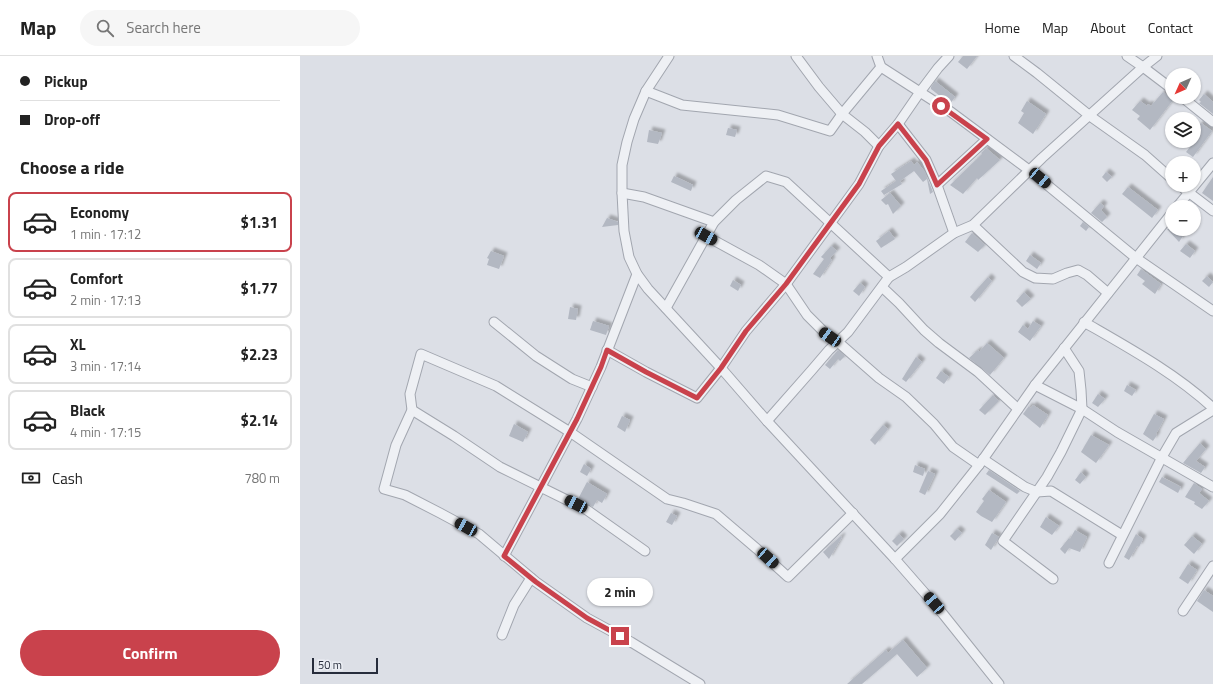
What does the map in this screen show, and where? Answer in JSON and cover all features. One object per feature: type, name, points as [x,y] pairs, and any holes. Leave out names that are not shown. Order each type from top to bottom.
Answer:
[{"type":"street","points":[[669,56],[646,91],[634,119],[622,165],[624,231],[629,257],[637,274],[648,289],[721,368],[767,421],[895,559],[943,614],[999,684]]},
{"type":"street","points":[[796,56],[819,87],[842,114],[865,132],[879,146]]},
{"type":"street","points":[[876,56],[881,67],[951,112],[1029,170],[1136,258],[1213,311]]},
{"type":"street","points":[[607,350],[697,398],[721,368],[746,331],[786,284],[859,184],[879,146],[898,124],[938,68],[949,56]]},
{"type":"street","points":[[1014,56],[1037,72],[1090,116],[1145,155],[1165,173]]},
{"type":"street","points":[[1127,56],[1165,84]]},
{"type":"street","points":[[767,421],[829,350],[848,332],[890,277],[954,233],[973,225],[1029,170],[1157,56]]},
{"type":"street","points":[[646,91],[682,105],[778,115],[830,130],[881,67]]},
{"type":"street","points":[[1191,104],[1213,122]]},
{"type":"street","points":[[898,124],[926,160],[937,185],[954,233]]},
{"type":"street","points":[[937,185],[987,139]]},
{"type":"street","points":[[1182,200],[1213,163]]},
{"type":"street","points":[[666,308],[714,222],[736,200],[766,176],[786,182],[830,224],[890,277]]},
{"type":"street","points":[[622,192],[714,222]]},
{"type":"street","points":[[1188,193],[1213,211]]},
{"type":"street","points":[[895,559],[940,514],[981,462],[1035,385],[1165,222]]},
{"type":"street","points":[[973,225],[1023,272],[1035,278],[1053,279],[1078,270],[1087,275],[1108,292]]},
{"type":"street","points":[[706,236],[759,265],[786,284],[807,314],[823,332],[838,342],[879,378],[912,402],[934,424],[953,447],[1025,487],[1037,492],[1051,491],[1122,535]]},
{"type":"street","points":[[504,556],[570,432],[592,387],[637,274]]},
{"type":"street","points":[[882,287],[899,302],[924,330],[978,372],[1018,409]]},
{"type":"street","points":[[494,322],[536,356],[572,379],[592,387]]},
{"type":"street","points":[[1084,322],[1139,353],[1197,394],[1213,409],[1176,432],[1109,563]]},
{"type":"street","points":[[1053,579],[1003,541],[1037,492],[1061,452],[1082,409],[1079,371],[1064,348]]},
{"type":"street","points":[[700,684],[587,618],[531,578],[479,534],[440,512],[405,495],[384,489],[396,445],[412,410],[410,394],[421,354],[496,386],[570,432],[667,499],[716,514],[788,577],[853,513]]},
{"type":"street","points":[[1035,385],[1082,409],[1117,432],[1213,487]]},
{"type":"street","points":[[412,410],[500,467],[587,510],[646,551]]},
{"type":"street","points":[[1183,611],[1213,566]]},
{"type":"street","points":[[502,635],[514,606],[531,578]]},
{"type":"building","points":[[963,56],[977,56],[967,69],[958,62]]},
{"type":"building","points":[[935,81],[955,97],[950,104],[931,89]]},
{"type":"building","points":[[1163,92],[1165,94],[1165,104],[1170,104],[1150,130],[1137,119],[1140,116],[1132,110],[1140,101],[1147,106],[1148,104],[1151,106]]},
{"type":"building","points":[[1204,94],[1213,102],[1213,114],[1200,104],[1201,98]]},
{"type":"building","points":[[1027,101],[1046,114],[1033,134],[1018,123],[1024,113],[1021,111]]},
{"type":"building","points":[[1201,123],[1212,131],[1201,146]]},
{"type":"building","points":[[728,128],[737,130],[735,137],[726,135]]},
{"type":"building","points":[[649,130],[662,133],[658,144],[647,142]]},
{"type":"building","points":[[986,148],[1000,160],[978,180],[977,178],[963,194],[950,185],[982,154],[981,153]]},
{"type":"building","points":[[1189,148],[1200,148],[1194,156],[1186,152]]},
{"type":"building","points":[[911,161],[914,165],[917,162],[925,172],[933,192],[930,194],[927,179],[923,182],[914,171],[900,181],[902,184],[884,195],[881,191],[896,181],[891,174]]},
{"type":"building","points":[[1106,172],[1112,177],[1107,182],[1102,177]]},
{"type":"building","points":[[674,176],[693,185],[691,191],[671,182]]},
{"type":"building","points":[[1213,177],[1213,201],[1202,193]]},
{"type":"building","points":[[1128,187],[1158,210],[1152,218],[1122,194]]},
{"type":"building","points":[[890,193],[901,206],[893,214],[888,204],[886,205],[881,200]]},
{"type":"building","points":[[1100,203],[1104,206],[1101,210],[1107,217],[1102,222],[1091,213]]},
{"type":"building","points":[[607,218],[618,222],[618,225],[602,227]]},
{"type":"building","points":[[1083,222],[1089,227],[1086,231],[1080,226]]},
{"type":"building","points":[[889,231],[895,239],[881,248],[876,241]]},
{"type":"building","points":[[972,233],[985,245],[978,252],[965,242]]},
{"type":"building","points":[[1173,236],[1183,236],[1179,242]]},
{"type":"building","points":[[1186,244],[1195,251],[1190,258],[1180,251]]},
{"type":"building","points":[[831,246],[837,251],[830,258],[832,260],[820,278],[813,274],[824,259],[821,257]]},
{"type":"building","points":[[491,251],[504,256],[499,269],[487,265],[489,259],[487,258]]},
{"type":"building","points":[[1030,255],[1041,263],[1037,269],[1026,261]]},
{"type":"building","points":[[1141,269],[1161,284],[1155,294],[1142,284],[1145,281],[1137,275]]},
{"type":"building","points":[[1207,276],[1213,282],[1209,287],[1202,281]]},
{"type":"building","points":[[988,277],[992,281],[975,302],[970,297]]},
{"type":"building","points":[[733,280],[741,285],[738,291],[730,286]]},
{"type":"building","points":[[860,283],[865,287],[859,296],[853,291]]},
{"type":"building","points":[[1024,292],[1031,299],[1022,307],[1016,301]]},
{"type":"building","points":[[570,307],[578,309],[576,320],[568,319]]},
{"type":"building","points":[[593,321],[609,326],[606,335],[590,330]]},
{"type":"building","points":[[1033,321],[1041,326],[1030,341],[1018,332],[1023,325],[1028,329]]},
{"type":"building","points":[[987,343],[1004,358],[990,375],[969,358],[978,350],[979,352]]},
{"type":"building","points":[[838,350],[845,356],[840,361],[838,359],[830,369],[825,365]]},
{"type":"building","points":[[916,357],[922,362],[906,382],[902,379]]},
{"type":"building","points":[[941,371],[949,377],[944,384],[936,378]]},
{"type":"building","points":[[1127,385],[1136,390],[1132,396],[1124,391]]},
{"type":"building","points":[[1098,394],[1105,399],[1098,407],[1092,403]]},
{"type":"building","points":[[993,395],[999,401],[985,415],[979,410]]},
{"type":"building","points":[[1033,405],[1048,415],[1040,428],[1023,414],[1029,406],[1031,408]]},
{"type":"building","points":[[1154,414],[1164,419],[1153,441],[1143,434]]},
{"type":"building","points":[[622,416],[630,420],[625,432],[617,427]]},
{"type":"building","points":[[514,424],[528,432],[523,442],[509,436]]},
{"type":"building","points":[[883,425],[888,429],[875,445],[870,440]]},
{"type":"building","points":[[1091,435],[1109,445],[1096,463],[1081,452]]},
{"type":"building","points":[[1200,443],[1206,449],[1196,461],[1205,467],[1201,473],[1183,463]]},
{"type":"building","points":[[584,464],[591,469],[587,476],[580,472]]},
{"type":"building","points":[[915,465],[925,469],[923,476],[913,472]]},
{"type":"building","points":[[989,470],[1020,491],[1017,494],[986,474]]},
{"type":"building","points":[[928,471],[935,474],[925,495],[919,492]]},
{"type":"building","points":[[1081,472],[1086,477],[1080,484],[1075,480]]},
{"type":"building","points":[[1162,477],[1181,487],[1178,493],[1159,482]]},
{"type":"building","points":[[587,482],[607,494],[602,503],[597,500],[593,507],[578,499]]},
{"type":"building","points":[[1194,483],[1202,489],[1199,493],[1209,501],[1202,509],[1194,504],[1195,502],[1185,497]]},
{"type":"building","points":[[989,490],[1006,502],[992,522],[976,512],[984,501],[982,499]]},
{"type":"building","points":[[671,513],[677,516],[672,525],[666,522]]},
{"type":"building","points":[[1046,517],[1059,526],[1052,535],[1040,527]]},
{"type":"building","points":[[957,529],[962,533],[955,541],[950,536]]},
{"type":"building","points":[[1075,530],[1087,537],[1080,552],[1069,548],[1065,554],[1060,549],[1069,538],[1070,539]]},
{"type":"building","points":[[992,533],[999,537],[991,550],[985,545]]},
{"type":"building","points":[[899,534],[904,539],[897,546],[892,541]]},
{"type":"building","points":[[1136,534],[1143,539],[1129,560],[1124,557]]},
{"type":"building","points":[[841,536],[842,537],[829,559],[823,552]]},
{"type":"building","points":[[1192,536],[1202,544],[1194,554],[1184,545]]},
{"type":"building","points":[[1188,564],[1197,570],[1188,584],[1179,578]]},
{"type":"building","points":[[1204,590],[1213,596],[1213,612],[1197,601]]},
{"type":"building","points":[[903,640],[927,668],[917,677],[897,654],[862,684],[847,684],[886,650],[888,653]]},
{"type":"route","points":[[620,636],[587,618],[536,582],[504,556],[577,419],[601,367],[607,350],[697,398],[721,368],[746,331],[786,284],[859,184],[879,146],[898,124],[926,160],[937,185],[987,139],[941,106]]}]
